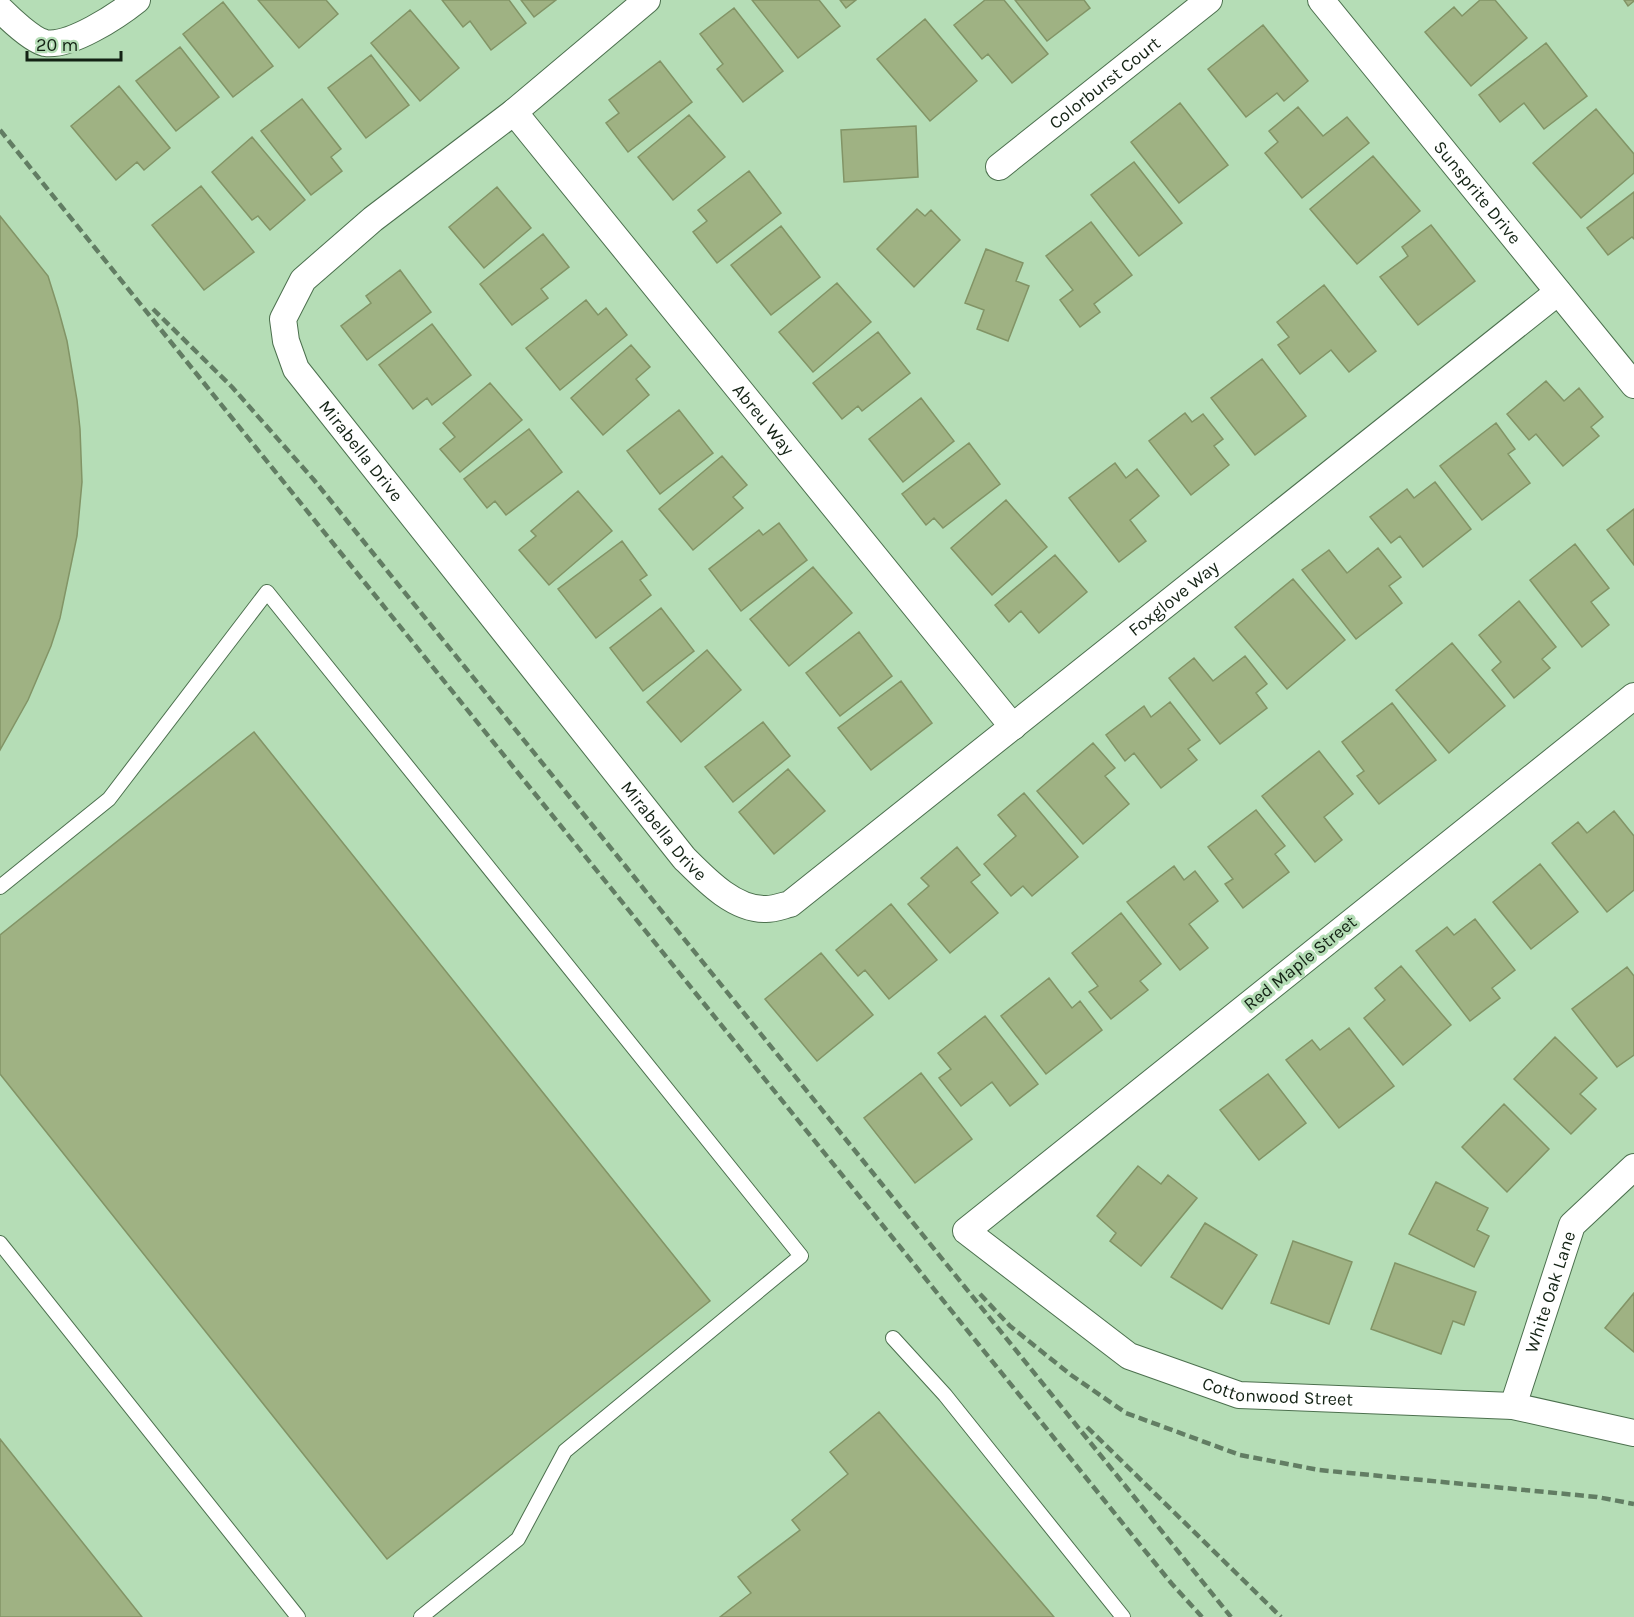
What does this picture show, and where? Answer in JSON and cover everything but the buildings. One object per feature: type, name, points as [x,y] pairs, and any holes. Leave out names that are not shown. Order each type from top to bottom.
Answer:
[{"type":"street","points":[[0,9],[17,26],[43,43],[70,41],[127,8],[136,0]]},
{"type":"street","name":"Mirabella Drive","points":[[647,0],[514,112],[373,219],[303,280],[283,319],[286,341],[296,369],[684,858],[717,891],[746,905],[765,909],[790,904]]},
{"type":"street","name":"Colorburst Court","points":[[999,167],[1209,0]]},
{"type":"street","name":"Sunsprite Drive","points":[[1321,0],[1634,385]]},
{"type":"street","name":"Abreu Way","points":[[514,112],[1013,727]]},
{"type":"street","name":"Foxglove Way","points":[[790,904],[1558,292]]},
{"type":"street","name":"Red Maple Street","points":[[966,1231],[1634,696]]},
{"type":"street","name":"White Oak Lane","points":[[1513,1406],[1572,1225],[1634,1167]]},
{"type":"street","name":"Cottonwood Street","points":[[966,1231],[1129,1356],[1239,1395],[1513,1406],[1634,1433]]},
{"type":"lane","points":[[0,887],[109,799],[267,592],[801,1256],[565,1451],[518,1539],[421,1617]]},
{"type":"lane","points":[[0,1243],[298,1617]]},
{"type":"lane","points":[[893,1338],[945,1395],[1123,1617]]},
{"type":"railway","points":[[0,130],[1133,1536],[1202,1617]]},
{"type":"railway","points":[[153,309],[232,387],[314,480],[1231,1617]]},
{"type":"railway","points":[[980,1294],[1010,1326],[1071,1375],[1126,1413],[1240,1455],[1319,1470],[1597,1497],[1634,1504]]},
{"type":"railway","points":[[1087,1427],[1281,1617]]}]
